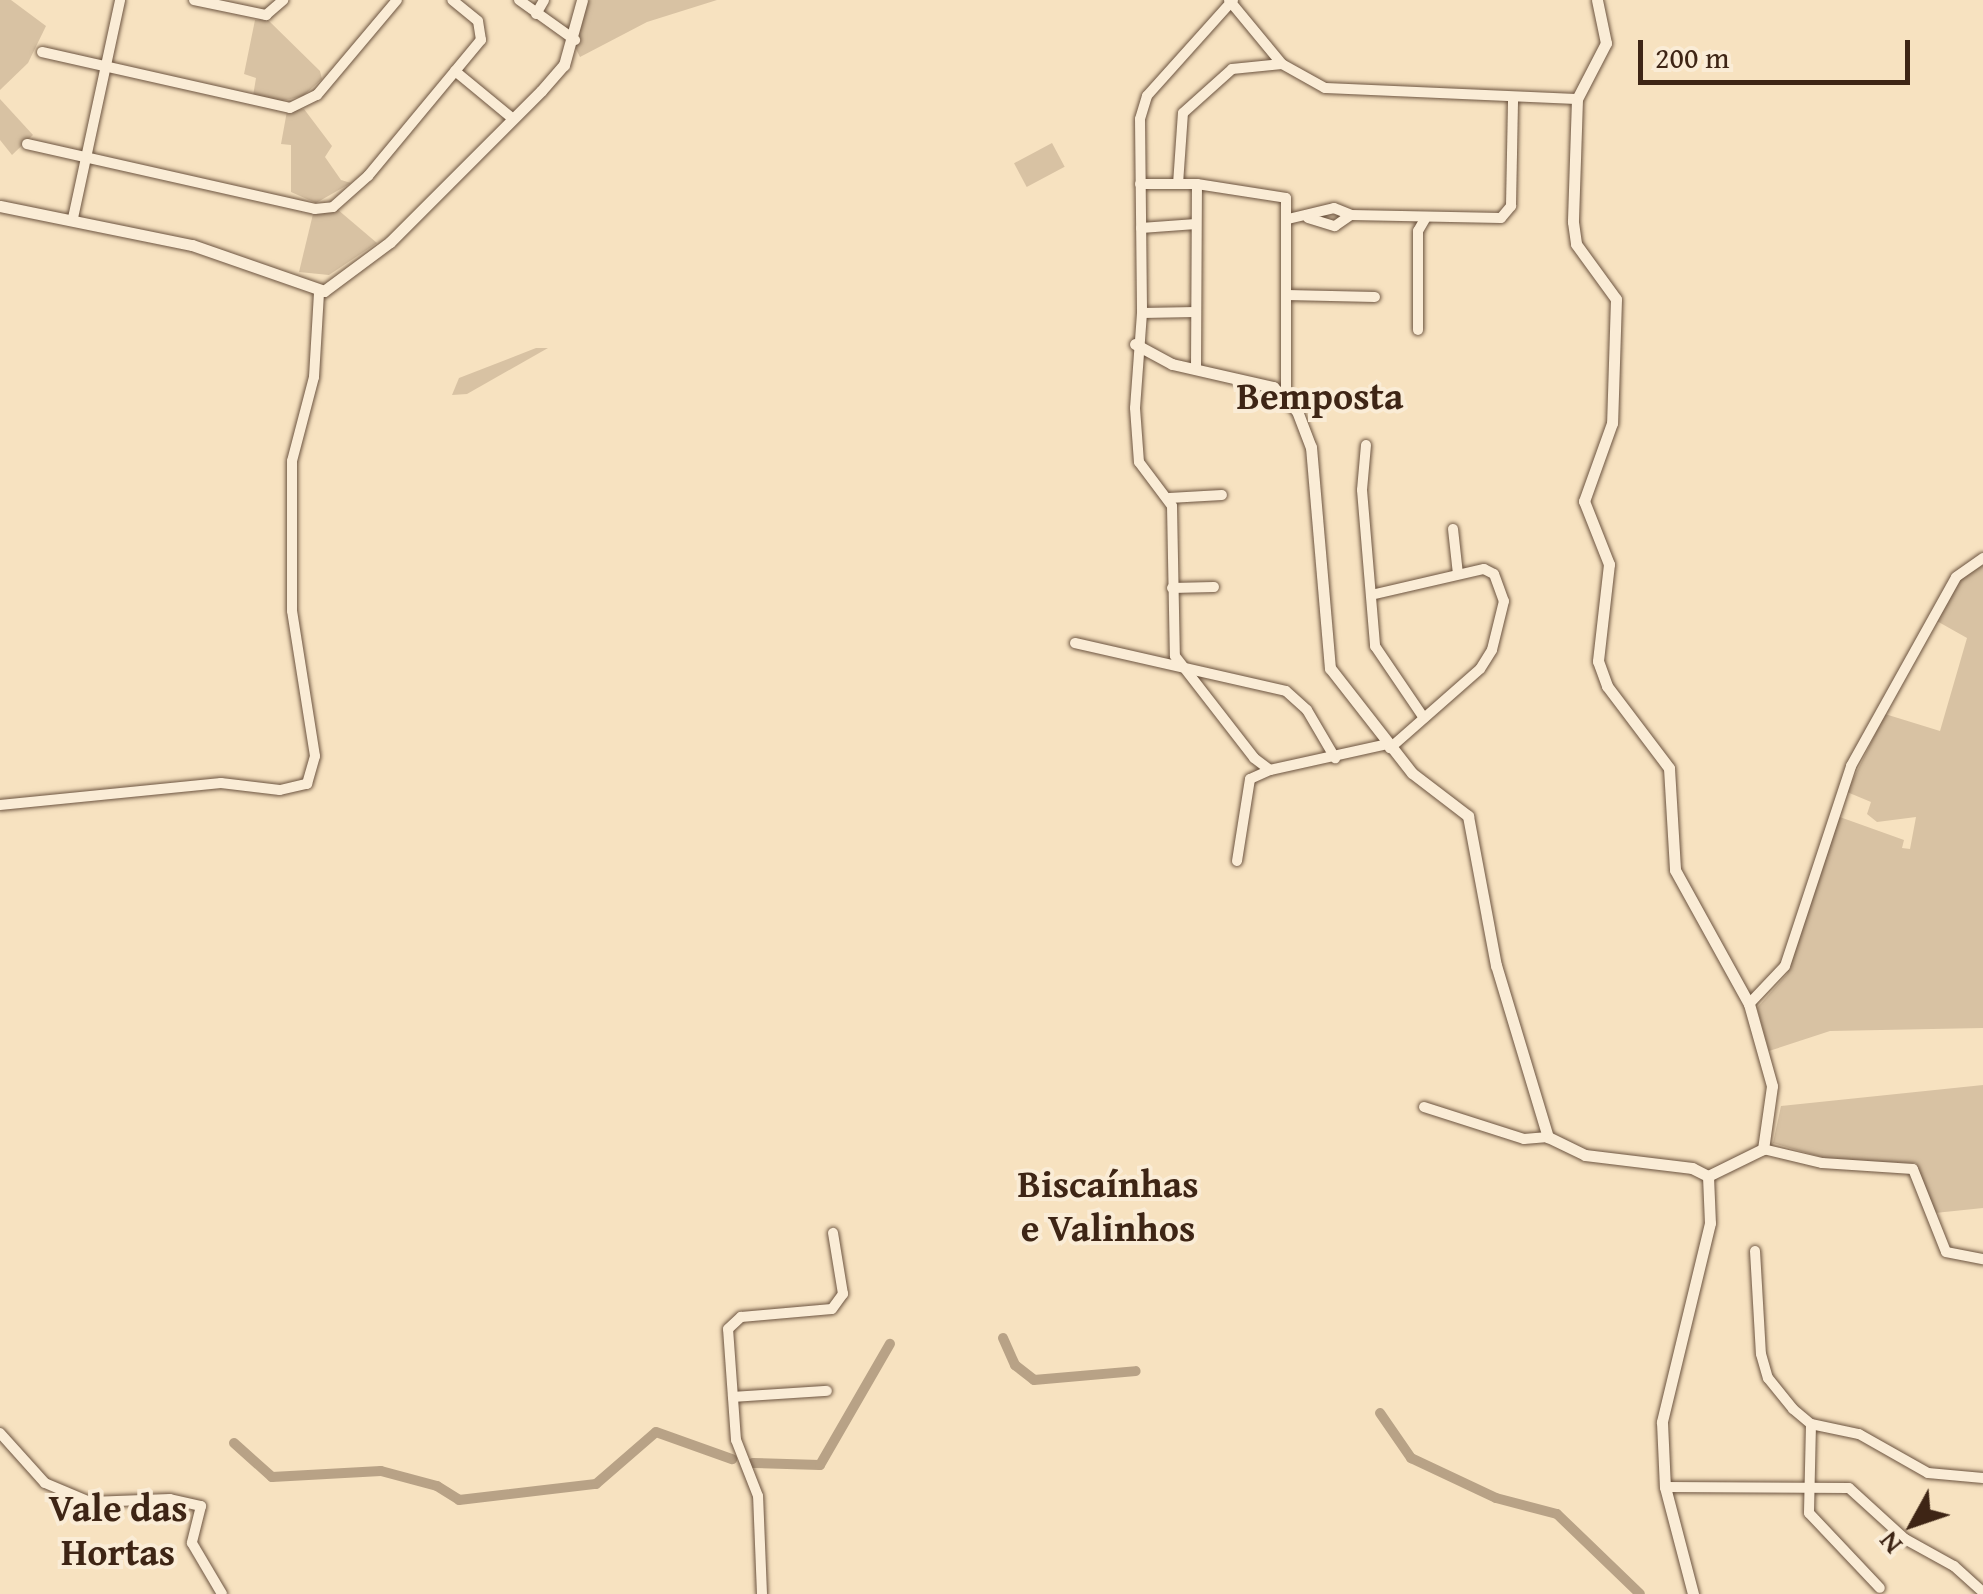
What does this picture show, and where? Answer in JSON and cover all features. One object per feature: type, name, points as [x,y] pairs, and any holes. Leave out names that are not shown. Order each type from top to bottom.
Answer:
[{"type":"street","points":[[73,218],[120,0]]},
{"type":"street","points":[[194,0],[266,15],[283,0]]},
{"type":"street","points":[[42,52],[290,108],[317,95],[397,0]]},
{"type":"street","points":[[27,144],[315,209],[333,207],[368,176],[455,71],[482,31],[452,0]]},
{"type":"street","points":[[519,0],[574,40]]},
{"type":"street","points":[[536,14],[544,0]]},
{"type":"street","points":[[318,292],[390,242],[564,65],[582,0]]},
{"type":"street","points":[[1597,0],[1606,43],[1577,99],[1576,244],[1610,284],[1617,316],[1612,424],[1584,501],[1609,564],[1598,661],[1607,686],[1663,754],[1672,786],[1675,870],[1750,1004],[1772,1086],[1762,1149]]},
{"type":"street","points":[[1270,770],[1182,668],[1173,641],[1169,498],[1139,462],[1135,344],[1142,314],[1142,106],[1231,1],[1282,64],[1348,94],[1577,99]]},
{"type":"street","points":[[1178,184],[1183,113],[1232,69],[1282,64]]},
{"type":"street","points":[[455,71],[512,118]]},
{"type":"street","points":[[1288,220],[1334,208],[1351,215],[1426,218],[1508,214],[1513,97]]},
{"type":"street","points":[[1140,184],[1197,184],[1281,195],[1288,220],[1286,397],[1310,447],[1325,654],[1343,692],[1388,746],[1468,816],[1496,966],[1548,1138]]},
{"type":"street","points":[[1196,369],[1197,184]]},
{"type":"street","points":[[0,206],[192,245],[318,292]]},
{"type":"street","points":[[1307,218],[1335,226],[1351,215]]},
{"type":"street","points":[[1418,330],[1418,231],[1426,218]]},
{"type":"street","points":[[1140,228],[1196,224]]},
{"type":"street","points":[[0,805],[221,783],[292,788],[306,784],[315,756],[292,611],[292,461],[314,377],[318,292]]},
{"type":"street","points":[[1287,295],[1375,297]]},
{"type":"street","points":[[1142,314],[1196,312]]},
{"type":"street","points":[[1135,344],[1196,369],[1256,381],[1286,397]]},
{"type":"street","points":[[1366,445],[1362,490],[1379,657],[1424,718]]},
{"type":"street","points":[[1169,498],[1222,495]]},
{"type":"street","points":[[1452,528],[1458,574]]},
{"type":"street","points":[[1750,1004],[1785,966],[1851,766],[1956,577],[1983,558]]},
{"type":"street","points":[[1237,861],[1250,779],[1270,770],[1388,746],[1480,669],[1500,626],[1504,601],[1494,574],[1484,569],[1371,596]]},
{"type":"street","points":[[1172,588],[1214,586]]},
{"type":"street","points":[[1075,643],[1286,691],[1307,710],[1334,758]]},
{"type":"street","points":[[1424,1107],[1524,1138],[1548,1138],[1585,1155],[1692,1168],[1708,1176]]},
{"type":"street","points":[[1708,1176],[1762,1149],[1833,1164],[1913,1169],[1946,1252],[1983,1258]]},
{"type":"street","points":[[1693,1594],[1665,1487],[1662,1422],[1710,1223],[1708,1176]]},
{"type":"street","points":[[762,1594],[758,1496],[736,1440],[733,1321],[822,1313],[840,1301],[834,1233]]},
{"type":"street","points":[[1755,1250],[1758,1330],[1768,1378],[1811,1424],[1859,1434],[1928,1473],[1983,1478]]},
{"type":"street","points":[[732,1397],[824,1396]]},
{"type":"street","points":[[1811,1424],[1806,1484],[1812,1519],[1880,1588]]},
{"type":"street","points":[[0,1433],[45,1483],[90,1502],[170,1499],[202,1506],[192,1543],[222,1594]]},
{"type":"street","points":[[1665,1487],[1806,1484],[1849,1488],[1905,1539],[1954,1566],[1983,1592]]},
{"type":"shaded area","points":[[0,0],[11,0],[46,26],[28,63],[0,90]]},
{"type":"shaded area","points":[[587,0],[717,0],[647,22],[580,57],[575,47]]},
{"type":"shaded area","points":[[267,19],[320,71],[322,79],[303,96],[282,101],[253,96],[256,78],[244,74],[255,20]]},
{"type":"shaded area","points":[[0,99],[33,135],[12,155],[0,140]]},
{"type":"shaded area","points":[[304,109],[332,146],[325,157],[341,180],[351,183],[316,203],[291,192],[291,145],[281,144],[287,111]]},
{"type":"shaded area","points":[[1052,143],[1065,167],[1027,187],[1014,163]]},
{"type":"shaded area","points":[[337,209],[377,243],[329,275],[299,272],[313,214]]},
{"type":"shaded area","points":[[536,348],[548,348],[467,394],[452,395],[459,378]]},
{"type":"shaded area","points":[[1983,565],[1983,1028],[1830,1031],[1769,1051],[1757,1008],[1787,974],[1837,816],[1904,840],[1902,848],[1910,849],[1916,817],[1877,822],[1867,814],[1871,802],[1847,792],[1885,714],[1940,731],[1967,638],[1935,620],[1962,578]]},
{"type":"shaded area","points":[[1983,1085],[1983,1208],[1935,1213],[1916,1163],[1835,1161],[1773,1143],[1781,1106]]},
{"type":"waterway","points":[[1003,1338],[1015,1365],[1034,1380],[1136,1371]]},
{"type":"waterway","points":[[753,1463],[820,1465],[890,1344]]},
{"type":"waterway","points":[[1380,1413],[1411,1458],[1496,1498],[1557,1514],[1640,1594]]},
{"type":"waterway","points":[[234,1443],[272,1477],[381,1471],[437,1486],[459,1500],[596,1484],[656,1432],[732,1459]]},
{"type":"district","name":"Bemposta","points":[[1320,396]]},
{"type":"district","name":"Biscaínhas e Valinhos","points":[[1108,1206]]},
{"type":"district","name":"Vale das Hortas","points":[[118,1530]]}]
